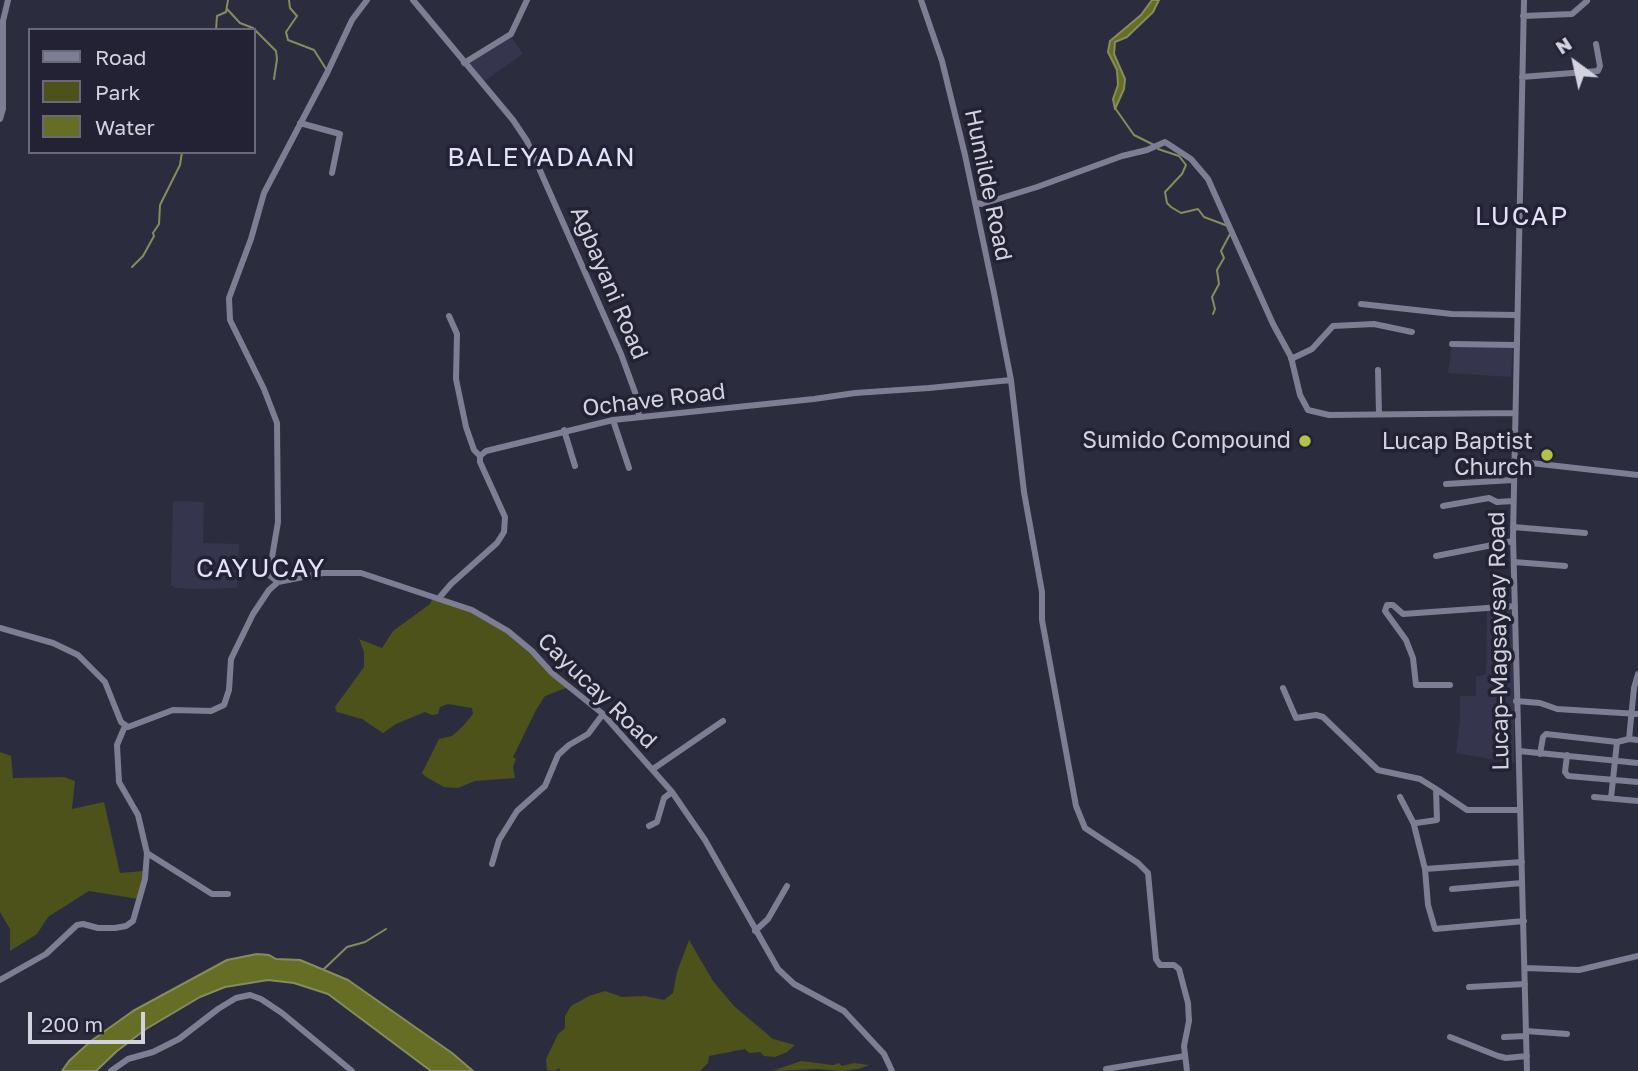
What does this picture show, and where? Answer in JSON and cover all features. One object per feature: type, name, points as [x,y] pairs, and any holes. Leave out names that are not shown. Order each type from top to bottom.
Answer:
[{"type":"street","points":[[0,118],[3,109],[3,21],[8,0]]},
{"type":"street","points":[[269,590],[278,522],[277,422],[264,389],[235,332],[228,305],[264,193],[352,20],[368,0]]},
{"type":"street","name":"Agbayani Road","points":[[413,0],[522,131],[540,164],[621,354],[636,395],[639,416]]},
{"type":"street","points":[[464,63],[510,34],[527,0]]},
{"type":"street","name":"Humilde Road","points":[[921,0],[942,61],[976,203],[1011,380],[1027,507],[1042,592],[1042,620],[1076,806],[1081,824],[1138,863],[1148,873],[1157,961],[1162,966],[1174,965],[1180,969],[1188,1003],[1185,1056]]},
{"type":"street","name":"Lucap-Magsaysay Road","points":[[1524,0],[1513,541],[1527,1071]]},
{"type":"street","points":[[1523,16],[1572,14],[1587,1]]},
{"type":"street","points":[[1522,77],[1598,71],[1600,66],[1596,44]]},
{"type":"street","points":[[300,123],[340,134],[332,173]]},
{"type":"street","points":[[976,203],[1003,198],[1163,141],[1167,142],[1205,173],[1291,359],[1300,395],[1308,410],[1329,415],[1514,413]]},
{"type":"street","points":[[1361,304],[1452,314],[1516,315]]},
{"type":"street","points":[[439,598],[500,540],[505,532],[505,517],[466,427],[457,388],[457,334],[449,316]]},
{"type":"street","points":[[1291,359],[1312,349],[1333,326],[1374,324],[1412,332]]},
{"type":"street","points":[[1452,344],[1516,345]]},
{"type":"street","points":[[1378,370],[1378,414]]},
{"type":"street","name":"Ochave Road","points":[[480,456],[490,450],[613,419],[879,390],[1011,380]]},
{"type":"street","points":[[613,419],[629,468]]},
{"type":"street","points":[[564,430],[575,466]]},
{"type":"street","points":[[1513,461],[1638,475]]},
{"type":"street","points":[[1446,484],[1513,480]]},
{"type":"street","points":[[1443,506],[1489,498],[1497,502],[1513,501]]},
{"type":"street","points":[[1513,527],[1585,533]]},
{"type":"street","points":[[1436,556],[1513,541]]},
{"type":"street","points":[[1514,562],[1565,566]]},
{"type":"street","name":"Cayucay Road","points":[[278,582],[323,573],[360,573],[472,610],[508,631],[532,651],[552,673],[603,714],[672,792],[705,840],[782,974],[794,984],[844,1011],[884,1054],[892,1071]]},
{"type":"street","points":[[0,628],[53,643],[78,655],[101,676],[121,722],[125,726],[134,726],[173,710],[211,710],[220,708],[227,701],[231,659],[246,626],[269,590],[278,582],[269,575]]},
{"type":"street","points":[[1450,685],[1416,685],[1413,658],[1406,639],[1385,611],[1387,606],[1393,605],[1403,614],[1515,606]]},
{"type":"street","points":[[1629,739],[1635,713],[1638,674]]},
{"type":"street","points":[[1283,688],[1297,718],[1317,715],[1323,717],[1378,771],[1417,778],[1467,810],[1520,810]]},
{"type":"street","points":[[1516,701],[1540,703],[1561,710],[1635,713]]},
{"type":"street","points":[[492,864],[499,840],[519,808],[545,786],[558,755],[588,734],[603,714]]},
{"type":"street","points":[[653,769],[723,721]]},
{"type":"street","points":[[0,980],[53,949],[77,925],[101,929],[131,924],[145,878],[147,853],[138,815],[118,782],[117,745],[125,726]]},
{"type":"street","points":[[1540,754],[1546,734],[1617,742],[1638,740]]},
{"type":"street","points":[[1611,798],[1617,742]]},
{"type":"street","points":[[1519,751],[1638,763]]},
{"type":"street","points":[[1567,755],[1566,775],[1638,782]]},
{"type":"street","points":[[1414,824],[1437,820],[1436,789]]},
{"type":"street","points":[[649,826],[657,822],[664,798],[672,792]]},
{"type":"street","points":[[1400,797],[1414,824],[1425,869],[1428,905],[1435,929],[1524,920]]},
{"type":"street","points":[[1594,797],[1638,801]]},
{"type":"street","points":[[147,853],[161,859],[212,894],[228,894]]},
{"type":"street","points":[[1425,869],[1522,862]]},
{"type":"street","points":[[1452,889],[1522,883]]},
{"type":"street","points":[[755,931],[768,919],[787,887]]},
{"type":"street","points":[[1525,968],[1579,970],[1638,956]]},
{"type":"street","points":[[1469,987],[1525,984]]},
{"type":"street","points":[[111,1071],[128,1059],[153,1052],[179,1040],[218,1009],[236,998],[250,995],[282,1013],[352,1071]]},
{"type":"street","points":[[1504,1037],[1526,1033],[1567,1034]]},
{"type":"street","points":[[1450,1037],[1506,1058],[1527,1056]]},
{"type":"street","points":[[1106,1069],[1185,1056],[1187,1071]]},
{"type":"shaded area","points":[[510,35],[523,54],[483,82],[466,61]]},
{"type":"shaded area","points":[[1452,344],[1513,345],[1511,377],[1448,373]]},
{"type":"shaded area","points":[[173,501],[204,502],[203,543],[239,544],[237,588],[175,588],[171,585]]},
{"type":"shaded area","points":[[1512,607],[1514,763],[1456,753],[1460,696],[1476,696],[1476,677],[1486,674],[1487,609]]},
{"type":"green space","points":[[434,596],[487,615],[571,686],[545,696],[536,710],[513,757],[516,759],[513,767],[515,778],[475,781],[458,788],[444,787],[422,773],[439,739],[452,736],[463,726],[473,714],[472,708],[448,704],[440,707],[438,714],[425,712],[396,724],[383,733],[362,719],[337,712],[335,707],[364,667],[364,652],[359,639],[382,648],[393,631],[430,604]]},
{"type":"green space","points":[[0,752],[11,756],[13,778],[64,777],[75,781],[72,809],[104,802],[120,873],[144,871],[138,899],[89,891],[48,917],[37,934],[10,951],[10,929],[0,912]]},
{"type":"green space","points":[[689,940],[713,981],[734,1006],[773,1039],[795,1045],[775,1057],[764,1056],[760,1052],[749,1053],[745,1049],[709,1056],[708,1063],[700,1071],[547,1070],[546,1059],[558,1034],[565,1028],[565,1016],[571,1006],[605,991],[622,997],[645,996],[664,1000],[673,993],[677,972]]},
{"type":"green space","points":[[801,1061],[833,1065],[839,1063],[842,1066],[854,1063],[870,1065],[842,1071],[772,1071]]},
{"type":"water","points":[[1152,0],[1159,0],[1153,12],[1127,37],[1115,42],[1114,54],[1125,79],[1124,89],[1115,109],[1113,99],[1118,85],[1117,70],[1108,52],[1110,41],[1141,15]]},
{"type":"water","points":[[257,954],[276,959],[300,960],[348,980],[452,1053],[473,1071],[431,1071],[328,994],[294,983],[268,980],[225,987],[200,997],[146,1029],[96,1071],[62,1071],[91,1041],[133,1011],[227,960]]},
{"type":"waterway","points":[[216,28],[217,16],[226,12],[228,0]]},
{"type":"waterway","points":[[289,0],[290,8],[297,16],[286,32],[288,40],[314,50],[326,69]]},
{"type":"waterway","points":[[227,9],[240,23],[253,28]]},
{"type":"waterway","points":[[256,31],[276,51],[274,79]]},
{"type":"waterway","points":[[1115,108],[1134,135],[1154,145]]},
{"type":"waterway","points":[[1158,149],[1179,156],[1186,165],[1182,174],[1165,192],[1167,203],[1181,213],[1198,209],[1204,217],[1228,226]]},
{"type":"waterway","points":[[132,267],[143,256],[154,236],[159,224],[160,205],[180,165],[182,154]]},
{"type":"waterway","points":[[1213,314],[1215,309],[1212,297],[1219,284],[1217,270],[1224,258],[1221,251],[1230,234]]},
{"type":"waterway","points":[[324,969],[347,947],[365,942],[386,929]]},
{"type":"place","name":"Sumido Compound","points":[[1305,441]]},
{"type":"place","name":"Lucap Baptist Church","points":[[1547,455]]},
{"type":"district","name":"BALEYADAAN","points":[[542,158]]},
{"type":"district","name":"LUCAP","points":[[1522,217]]},
{"type":"district","name":"CAYUCAY","points":[[261,569]]}]
